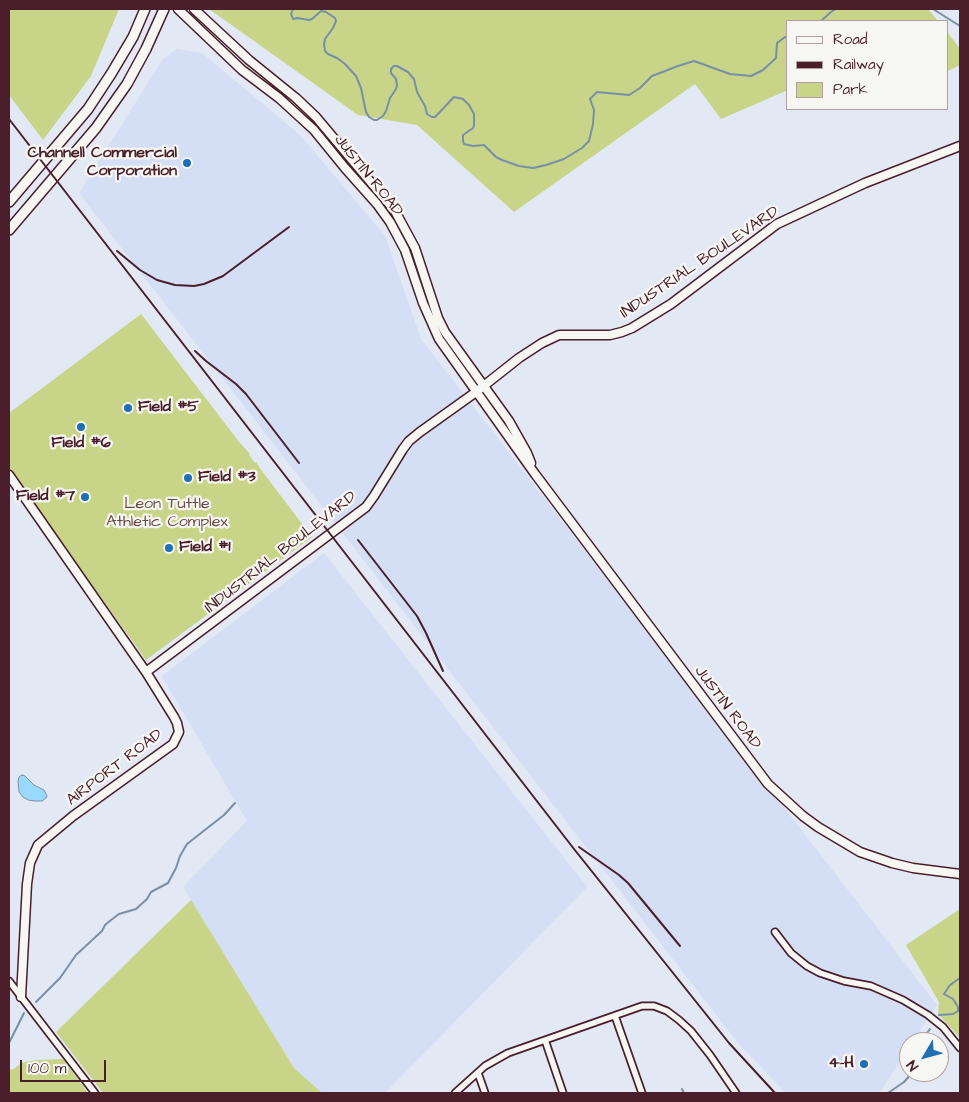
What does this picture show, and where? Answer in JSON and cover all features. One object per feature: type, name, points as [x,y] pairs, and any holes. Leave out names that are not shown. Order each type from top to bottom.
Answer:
[{"type":"main road","points":[[9,202],[88,109],[112,74],[133,37],[145,9]]},
{"type":"main road","points":[[9,230],[96,128],[127,84],[146,49],[164,9]]},
{"type":"street","name":"JUSTIN ROAD","points":[[178,9],[242,70],[279,98],[314,130],[377,204],[390,222],[405,250],[422,303],[439,340],[535,474],[768,784],[803,816],[860,852],[913,868],[960,874]]},
{"type":"street","name":"JUSTIN ROAD","points":[[194,9],[248,60],[296,98],[316,117],[385,197],[395,211],[415,248],[438,318],[445,332],[509,421],[527,453],[535,474]]},
{"type":"street","name":"INDUSTRIAL BOULEVARD","points":[[146,672],[366,507],[409,441],[519,358],[542,343],[559,336],[610,335],[640,324],[671,304],[777,224],[865,183],[960,146]]},
{"type":"street","points":[[422,303],[432,300]]},
{"type":"street","name":"AIRPORT ROAD","points":[[9,475],[146,672],[174,717],[179,732],[173,744],[73,816],[38,845],[30,863],[27,884],[21,997]]},
{"type":"street","points":[[775,932],[791,953],[807,966],[820,973],[844,981],[871,986],[903,1000],[928,1015],[942,1027],[960,1048]]},
{"type":"street","points":[[9,981],[95,1093]]},
{"type":"street","points":[[455,1093],[494,1060],[508,1053],[642,1006],[654,1006],[667,1011],[691,1031],[736,1093]]},
{"type":"street","points":[[615,1016],[642,1093]]},
{"type":"street","points":[[545,1040],[563,1093]]},
{"type":"street","points":[[478,1073],[485,1093]]},
{"type":"shaded area","points":[[177,49],[202,53],[301,136],[385,236],[421,339],[937,1005],[919,1032],[899,1032],[899,1062],[879,1093],[786,1093],[738,1043],[79,193],[163,59]]},
{"type":"shaded area","points":[[324,553],[587,887],[385,1093],[322,1093],[294,1068],[183,887],[247,821],[162,676]]},
{"type":"green space","points":[[9,9],[119,9],[91,76],[43,140],[9,95]]},
{"type":"green space","points":[[209,9],[928,9],[937,20],[786,20],[786,91],[721,119],[695,84],[514,212],[417,125],[358,115]]},
{"type":"green space","points":[[949,34],[960,49],[960,65],[949,70]]},
{"type":"green space","name":"Leon Tuttle Athletic Complex","points":[[141,314],[312,537],[146,660],[9,470],[9,413]]},
{"type":"green space","points":[[191,900],[294,1068],[322,1093],[103,1093],[56,1032]]},
{"type":"green space","points":[[960,909],[960,1038],[938,1014],[939,1002],[906,945]]},
{"type":"green space","points":[[63,1059],[88,1093],[9,1093],[9,1070],[14,1069],[21,1063],[36,1060]]},
{"type":"water","points":[[22,775],[34,785],[44,790],[46,798],[42,801],[35,801],[23,797],[19,792],[18,781]]},
{"type":"waterway","points":[[293,9],[291,14],[293,19],[309,20],[321,11],[335,18],[336,21],[333,28],[325,39],[325,51],[345,64],[356,76],[369,117],[377,120],[386,111],[397,85],[391,69],[397,66],[408,72],[414,79],[417,92],[427,114],[432,117],[435,117],[454,97],[463,99],[469,105],[474,114],[474,125],[473,128],[463,135],[464,144],[473,146],[484,145],[496,157],[502,160],[519,166],[533,168],[564,159],[582,148],[589,141],[594,110],[590,99],[597,92],[629,95],[640,88],[652,76],[694,61],[730,74],[751,76],[763,70],[776,58],[777,43],[786,37]]},
{"type":"waterway","points":[[822,20],[836,9]]},
{"type":"waterway","points":[[933,9],[960,26]]},
{"type":"waterway","points":[[36,1002],[60,978],[76,955],[102,931],[105,925],[119,914],[136,909],[147,899],[151,892],[168,883],[187,844],[224,815],[235,803]]},
{"type":"waterway","points":[[939,1015],[953,1014],[958,1011],[958,1007],[953,999],[944,994],[950,985],[960,978]]},
{"type":"waterway","points":[[9,1043],[24,1013]]},
{"type":"waterway","points":[[888,1093],[904,1082]]},
{"type":"waterway","points":[[682,1089],[684,1093]]},
{"type":"railway","points":[[9,119],[574,849],[729,1043],[775,1093]]},
{"type":"railway","points":[[117,251],[140,270],[157,280],[175,285],[194,286],[223,276],[289,227]]},
{"type":"railway","points":[[195,351],[246,394],[299,463]]},
{"type":"railway","points":[[358,540],[417,616],[443,671]]},
{"type":"railway","points":[[579,847],[628,883],[680,946]]},
{"type":"place","name":"Channell Commercial Corporation","points":[[187,163]]},
{"type":"place","name":"Field #5","points":[[128,408]]},
{"type":"place","name":"Field #6","points":[[81,427]]},
{"type":"place","name":"Field #3","points":[[188,478]]},
{"type":"place","name":"Field #7","points":[[85,497]]},
{"type":"place","name":"Field #1","points":[[169,548]]},
{"type":"place","name":"4-H","points":[[864,1064]]}]
